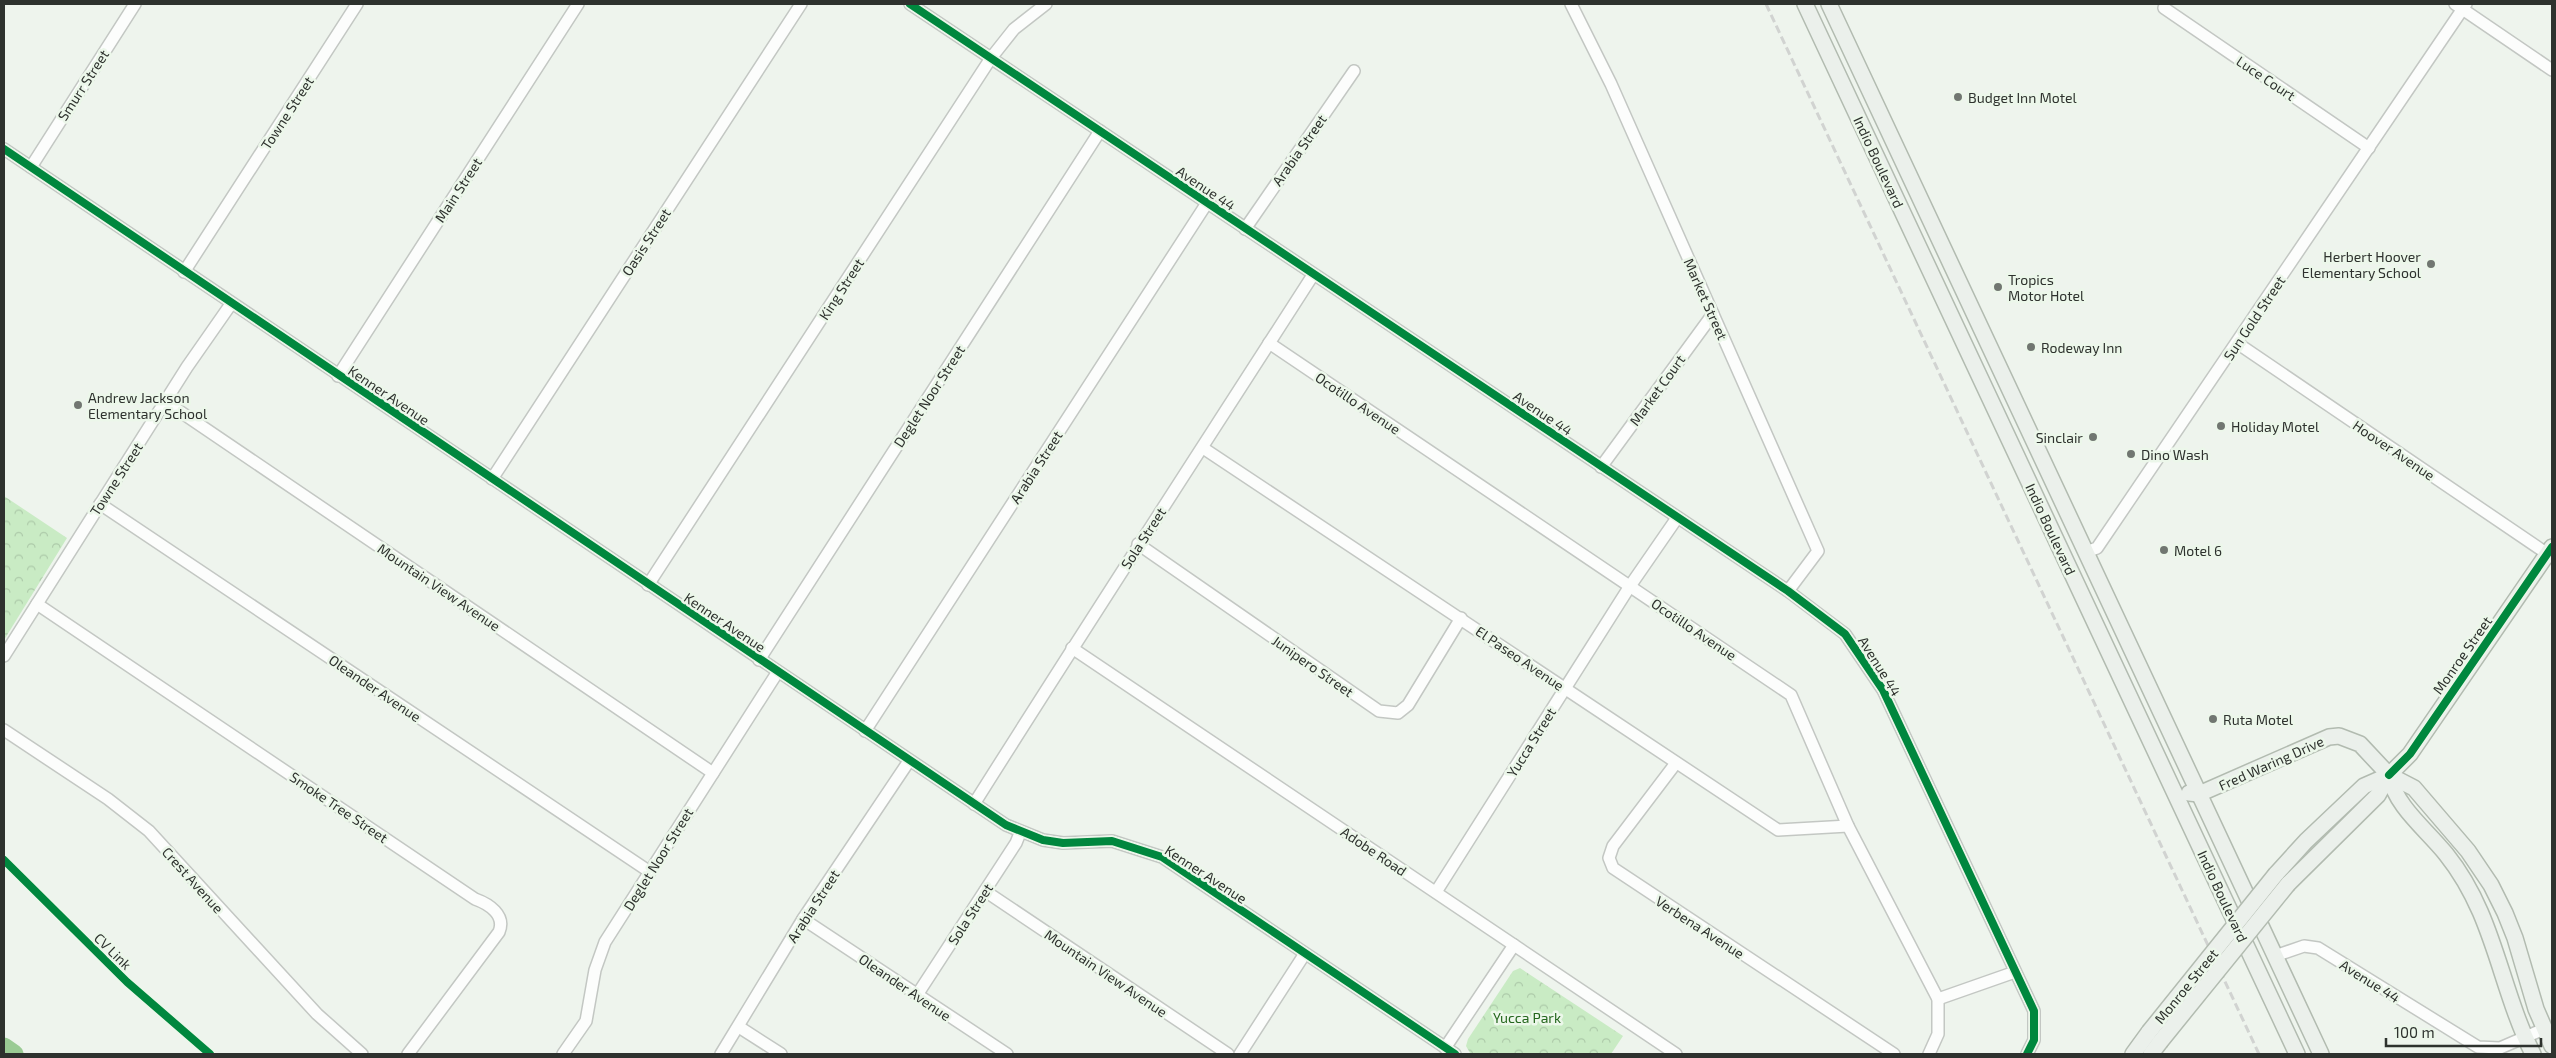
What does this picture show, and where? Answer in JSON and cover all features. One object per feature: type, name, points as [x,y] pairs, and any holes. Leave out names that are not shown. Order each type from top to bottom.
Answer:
[{"type":"main road","name":"Indio Boulevard","points":[[1829,4],[2321,1054]]},
{"type":"main road","name":"Indio Boulevard","points":[[1808,7],[2297,1054]]},
{"type":"main road","points":[[2022,467],[2043,491],[2066,540],[2075,549],[2086,552],[2080,573],[2081,593]]},
{"type":"main road","name":"Monroe Street","points":[[2132,1054],[2153,1043],[2288,884],[2378,795],[2389,775],[2410,754],[2551,552]]},
{"type":"main road","points":[[2133,704],[2152,726],[2182,788],[2189,793],[2199,794],[2193,812],[2192,830]]},
{"type":"main road","name":"Fred Waring Drive","points":[[2199,794],[2320,740],[2339,736],[2360,744],[2389,775],[2414,788],[2451,829],[2487,879],[2505,912],[2516,938],[2544,1029],[2552,1046]]},
{"type":"main road","name":"Monroe Street","points":[[2153,1043],[2276,874],[2306,841],[2364,786],[2389,775]]},
{"type":"main road","name":"Fred Waring Drive","points":[[2389,775],[2392,791],[2401,804],[2447,855],[2476,903],[2493,942],[2508,994],[2524,1037],[2533,1054]]},
{"type":"main road","points":[[2192,830],[2197,823],[2204,826],[2224,868],[2244,892]]},
{"type":"street","name":"Smurr Street","points":[[30,167],[135,4]]},
{"type":"street","name":"Towne Street","points":[[184,272],[357,4]]},
{"type":"street","name":"Main Street","points":[[338,376],[578,4]]},
{"type":"street","name":"Oasis Street","points":[[492,479],[801,4]]},
{"type":"street","name":"Avenue 44","points":[[910,4],[1788,591],[1845,634],[1883,690],[2034,1011],[2034,1040],[2027,1054]]},
{"type":"street","name":"King Street","points":[[648,585],[991,58],[1014,29],[1046,4]]},
{"type":"street","name":"Market Street","points":[[1571,4],[1611,84],[1818,551],[1788,591]]},
{"type":"street","name":"Sun Gold Street","points":[[2086,552],[2096,548],[2237,343],[2461,5]]},
{"type":"street","points":[[2461,5],[2552,70]]},
{"type":"street","name":"Luce Court","points":[[2164,8],[2368,148]]},
{"type":"street","name":"Arabia Street","points":[[1245,229],[1354,71]]},
{"type":"street","name":"Deglet Noor Street","points":[[759,660],[1100,132]]},
{"type":"street","name":"Kenner Avenue","points":[[4,149],[777,673],[1020,833],[1043,840],[1063,843],[1112,841],[1162,857],[1304,955],[1450,1051]]},
{"type":"street","name":"Arabia Street","points":[[865,731],[1207,203]]},
{"type":"street","name":"Sola Street","points":[[974,804],[1138,544],[1203,448],[1313,275]]},
{"type":"street","name":"Towne Street","points":[[4,656],[100,504],[231,304]]},
{"type":"street","name":"Market Court","points":[[1601,467],[1712,314]]},
{"type":"street","name":"Ocotillo Avenue","points":[[1269,343],[1791,696],[1848,826],[1938,999],[1938,1034],[1929,1054]]},
{"type":"street","name":"Hoover Avenue","points":[[2237,343],[2551,552]]},
{"type":"street","name":"Mountain View Avenue","points":[[166,402],[712,772]]},
{"type":"street","name":"El Paseo Avenue","points":[[1203,448],[1778,830],[1848,826]]},
{"type":"street","name":"Oleander Avenue","points":[[100,504],[650,872]]},
{"type":"street","name":"Yucca Street","points":[[1436,892],[1630,586],[1678,518]]},
{"type":"street","name":"Junipero Street","points":[[1138,544],[1379,711],[1398,713],[1408,705],[1461,618]]},
{"type":"street","name":"Smoke Tree Street","points":[[37,604],[475,899],[494,909],[501,922],[498,932],[408,1054]]},
{"type":"street","name":"Adobe Road","points":[[1072,648],[1676,1054]]},
{"type":"street","name":"Deglet Noor Street","points":[[563,1054],[586,1021],[596,970],[605,942],[777,673]]},
{"type":"street","name":"Crest Avenue","points":[[4,730],[108,799],[149,831],[317,1014],[362,1054]]},
{"type":"street","name":"Arabia Street","points":[[721,1054],[803,919],[909,761]]},
{"type":"street","name":"Verbena Avenue","points":[[1676,763],[1613,846],[1609,858],[1613,868],[1894,1054]]},
{"type":"street","name":"Sola Street","points":[[917,994],[985,891],[1020,833]]},
{"type":"street","name":"Mountain View Avenue","points":[[985,891],[1228,1054]]},
{"type":"street","name":"Oleander Avenue","points":[[803,919],[1007,1054]]},
{"type":"street","points":[[1450,1051],[1514,945]]},
{"type":"street","name":"Avenue 44","points":[[2275,956],[2304,946],[2318,948],[2478,1047],[2500,1048],[2544,1029]]},
{"type":"street","points":[[1240,1054],[1304,955]]},
{"type":"street","points":[[1938,999],[2015,972]]},
{"type":"street","points":[[739,1027],[782,1054]]},
{"type":"green space","points":[[4,496],[67,538],[4,640]]},
{"type":"green space","name":"Yucca Park","points":[[1520,968],[1623,1036],[1611,1054],[1470,1053],[1466,1046],[1468,1039],[1513,971]]},
{"type":"waterway","points":[[4,1047],[14,1054]]},
{"type":"railway","points":[[1766,4],[2259,1054]]},
{"type":"cycle path","points":[[910,4],[1788,591],[1845,634],[1883,690],[2034,1011],[2034,1040],[2027,1054]]},
{"type":"cycle path","points":[[4,149],[1006,825],[1043,840],[1063,843],[1112,841],[1162,857],[1455,1054]]},
{"type":"cycle path","points":[[2389,775],[2410,754],[2552,547]]},
{"type":"cycle path","name":"CV Link","points":[[4,860],[127,982],[210,1054]]},
{"type":"place","name":"Budget Inn Motel","points":[[1958,97]]},
{"type":"place","name":"Herbert Hoover Elementary School","points":[[2431,264]]},
{"type":"place","name":"Tropics Motor Hotel","points":[[1998,287]]},
{"type":"place","name":"Rodeway Inn","points":[[2031,347]]},
{"type":"place","name":"Andrew Jackson Elementary School","points":[[78,405]]},
{"type":"place","name":"Holiday Motel","points":[[2221,426]]},
{"type":"place","name":"Sinclair","points":[[2093,437]]},
{"type":"place","name":"Dino Wash","points":[[2131,454]]},
{"type":"place","name":"Motel 6","points":[[2164,550]]},
{"type":"place","name":"Ruta Motel","points":[[2213,719]]}]
